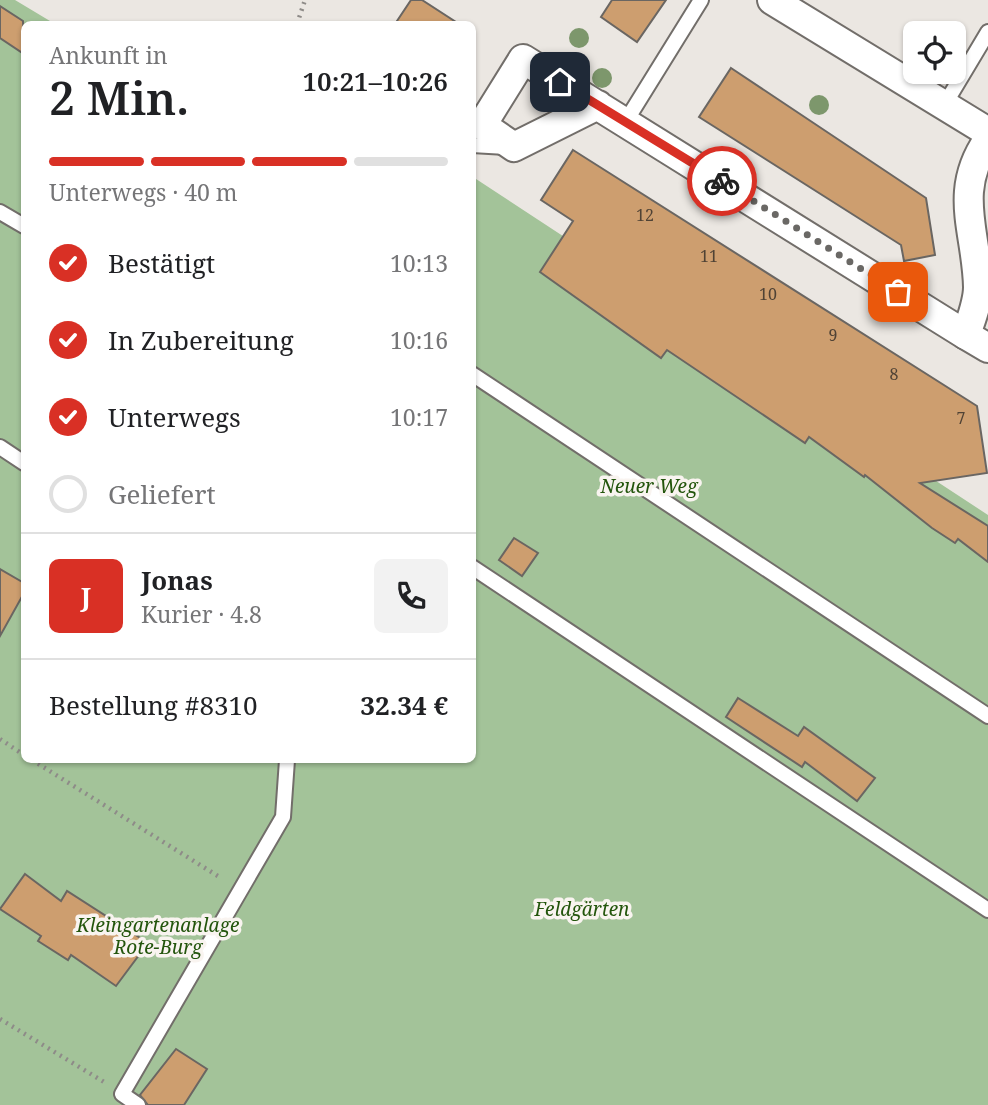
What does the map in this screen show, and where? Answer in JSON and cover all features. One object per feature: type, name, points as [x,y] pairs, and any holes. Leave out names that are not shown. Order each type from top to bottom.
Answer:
[{"type":"street","points":[[772,0],[988,132]]},
{"type":"street","points":[[598,105],[514,147],[482,125],[523,59],[626,121],[977,341]]},
{"type":"street","points":[[977,341],[978,287],[968,224],[968,181],[988,140]]},
{"type":"lane","points":[[626,121],[701,0]]},
{"type":"lane","points":[[945,104],[988,32]]},
{"type":"lane","points":[[476,145],[514,147]]},
{"type":"lane","points":[[0,212],[21,224]]},
{"type":"lane","points":[[476,377],[988,716]]},
{"type":"lane","points":[[0,447],[21,461]]},
{"type":"lane","points":[[476,570],[988,911]]},
{"type":"lane","points":[[138,1105],[122,1094],[242,892],[283,817],[287,763]]},
{"type":"path","points":[[298,21],[305,0]]},
{"type":"path","points":[[0,739],[21,753]]},
{"type":"path","points":[[37,763],[242,892]]},
{"type":"path","points":[[0,1019],[122,1094]]},
{"type":"green space","points":[[0,0],[15,0],[50,21],[21,21],[21,763],[476,763],[476,179],[988,515],[988,1105],[0,1105]]},
{"type":"building","points":[[411,0],[422,0],[454,21],[397,21]]},
{"type":"building","points":[[612,0],[666,0],[637,42],[601,17]]},
{"type":"building","points":[[0,6],[23,21],[21,52],[0,38]]},
{"type":"building","points":[[731,68],[926,198],[935,255],[904,261],[901,245],[699,117]]},
{"type":"building","points":[[573,150],[977,406],[987,473],[920,483],[988,526],[988,562],[958,539],[955,543],[932,528],[865,475],[864,477],[809,437],[805,443],[667,350],[661,358],[540,272],[573,221],[541,200]]},
{"type":"building","points":[[514,538],[538,553],[522,576],[499,560]]},
{"type":"building","points":[[0,569],[21,581],[21,598],[0,636]]},
{"type":"building","points":[[738,698],[798,736],[804,727],[875,778],[857,801],[805,762],[802,767],[726,717]]},
{"type":"building","points":[[25,874],[61,901],[67,891],[148,943],[116,986],[71,955],[68,960],[38,941],[41,936],[0,909]]},
{"type":"building","points":[[176,1049],[207,1069],[184,1105],[148,1105],[140,1095]]},
{"type":"way so far","points":[[722,181],[898,292]]},
{"type":"route","points":[[560,82],[722,181]]},
{"type":"park label","name":"Neuer Weg","points":[[649,486]]},
{"type":"park label","name":"Feldgärten","points":[[582,909]]},
{"type":"park label","name":"Kleingartenanlage Rote-Burg","points":[[158,936]]}]
